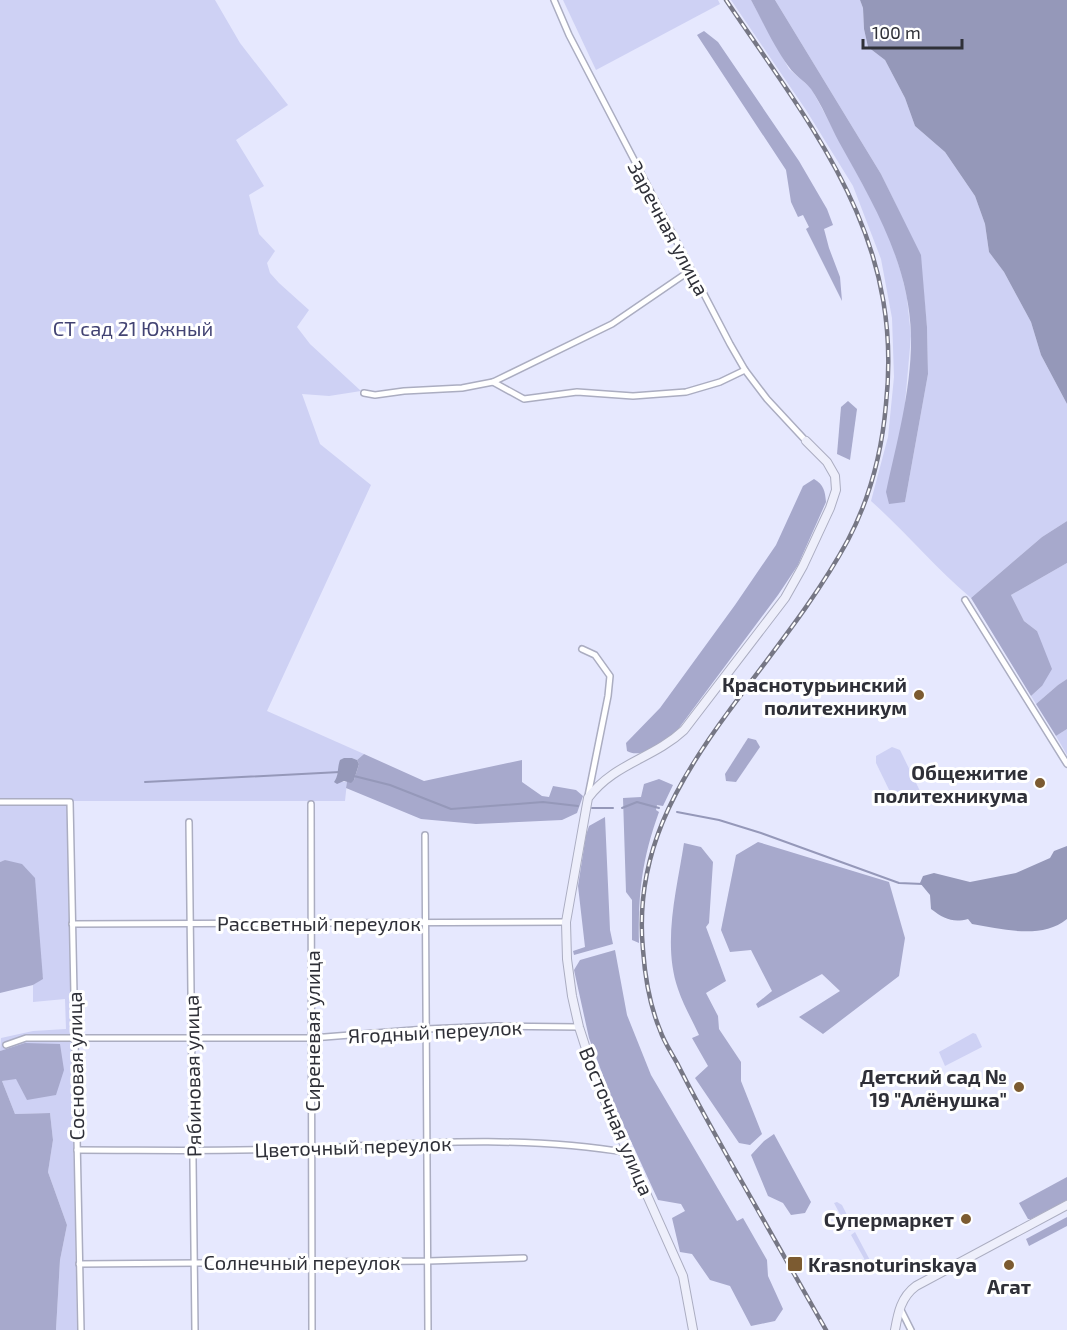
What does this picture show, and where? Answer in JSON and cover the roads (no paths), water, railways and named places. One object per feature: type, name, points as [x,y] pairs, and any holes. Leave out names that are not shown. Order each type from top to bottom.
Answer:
[{"type":"street","name":"Заречная улица","points":[[554,0],[569,35],[745,370],[767,399],[806,441]]},
{"type":"street","points":[[364,393],[375,395],[462,388],[493,382],[612,324],[691,270]]},
{"type":"street","points":[[493,382],[524,399],[577,392],[633,396],[686,392],[720,382],[745,370]]},
{"type":"street","points":[[588,798],[597,785],[609,776],[665,747],[684,730],[785,598],[803,566],[836,490],[835,476],[827,462],[806,441]]},
{"type":"street","points":[[965,600],[1067,764]]},
{"type":"street","points":[[582,649],[595,655],[609,676],[608,696],[588,798]]},
{"type":"street","name":"Восточная улица","points":[[588,798],[566,922],[567,959],[572,996],[579,1027],[597,1083],[683,1276],[693,1330]]},
{"type":"street","name":"Сосновая улица","points":[[0,801],[70,802],[81,1330]]},
{"type":"street","name":"Сиреневая улица","points":[[311,804],[312,1330]]},
{"type":"street","name":"Рябиновая улица","points":[[189,822],[195,1330]]},
{"type":"street","points":[[425,835],[428,1330]]},
{"type":"street","name":"Рассветный переулок","points":[[72,924],[566,922]]},
{"type":"street","name":"Ягодный переулок","points":[[6,1045],[26,1038],[312,1038],[497,1026],[579,1027]]},
{"type":"street","name":"Цветочный переулок","points":[[77,1150],[312,1148],[427,1142],[534,1143],[588,1146],[629,1153]]},
{"type":"street","points":[[895,1330],[904,1298],[915,1286],[1067,1206]]},
{"type":"street","name":"Солнечный переулок","points":[[79,1264],[312,1263],[524,1258]]},
{"type":"street","points":[[900,1308],[911,1330]]},
{"type":"waterway","points":[[145,782],[340,772]]},
{"type":"waterway","points":[[354,776],[390,785],[451,809],[543,802],[578,806]]},
{"type":"waterway","points":[[622,808],[637,802],[659,808]]},
{"type":"waterway","points":[[592,808],[613,808]]},
{"type":"waterway","points":[[677,812],[719,820],[761,833],[899,883],[923,884]]},
{"type":"railway","points":[[726,0],[820,141],[846,188],[866,237],[881,288],[888,344],[886,404],[874,474],[863,508],[848,540],[807,606],[709,738],[662,823],[645,883],[642,916],[643,950],[651,1001],[664,1039],[826,1330]]},
{"type":"place","name":"Краснотурьинский политехникум","points":[[919,695]]},
{"type":"place","name":"Общежитие политехникума","points":[[1040,783]]},
{"type":"place","name":"Детский сад № 19 \"Алёнушка\"","points":[[1019,1087]]},
{"type":"place","name":"Супермаркет","points":[[966,1219]]},
{"type":"place","name":"Krasnoturinskaya","points":[[795,1264]]},
{"type":"place","name":"Агат","points":[[1009,1265]]},
{"type":"park label","name":"СТ сад 21 Южный","points":[[133,328]]}]
